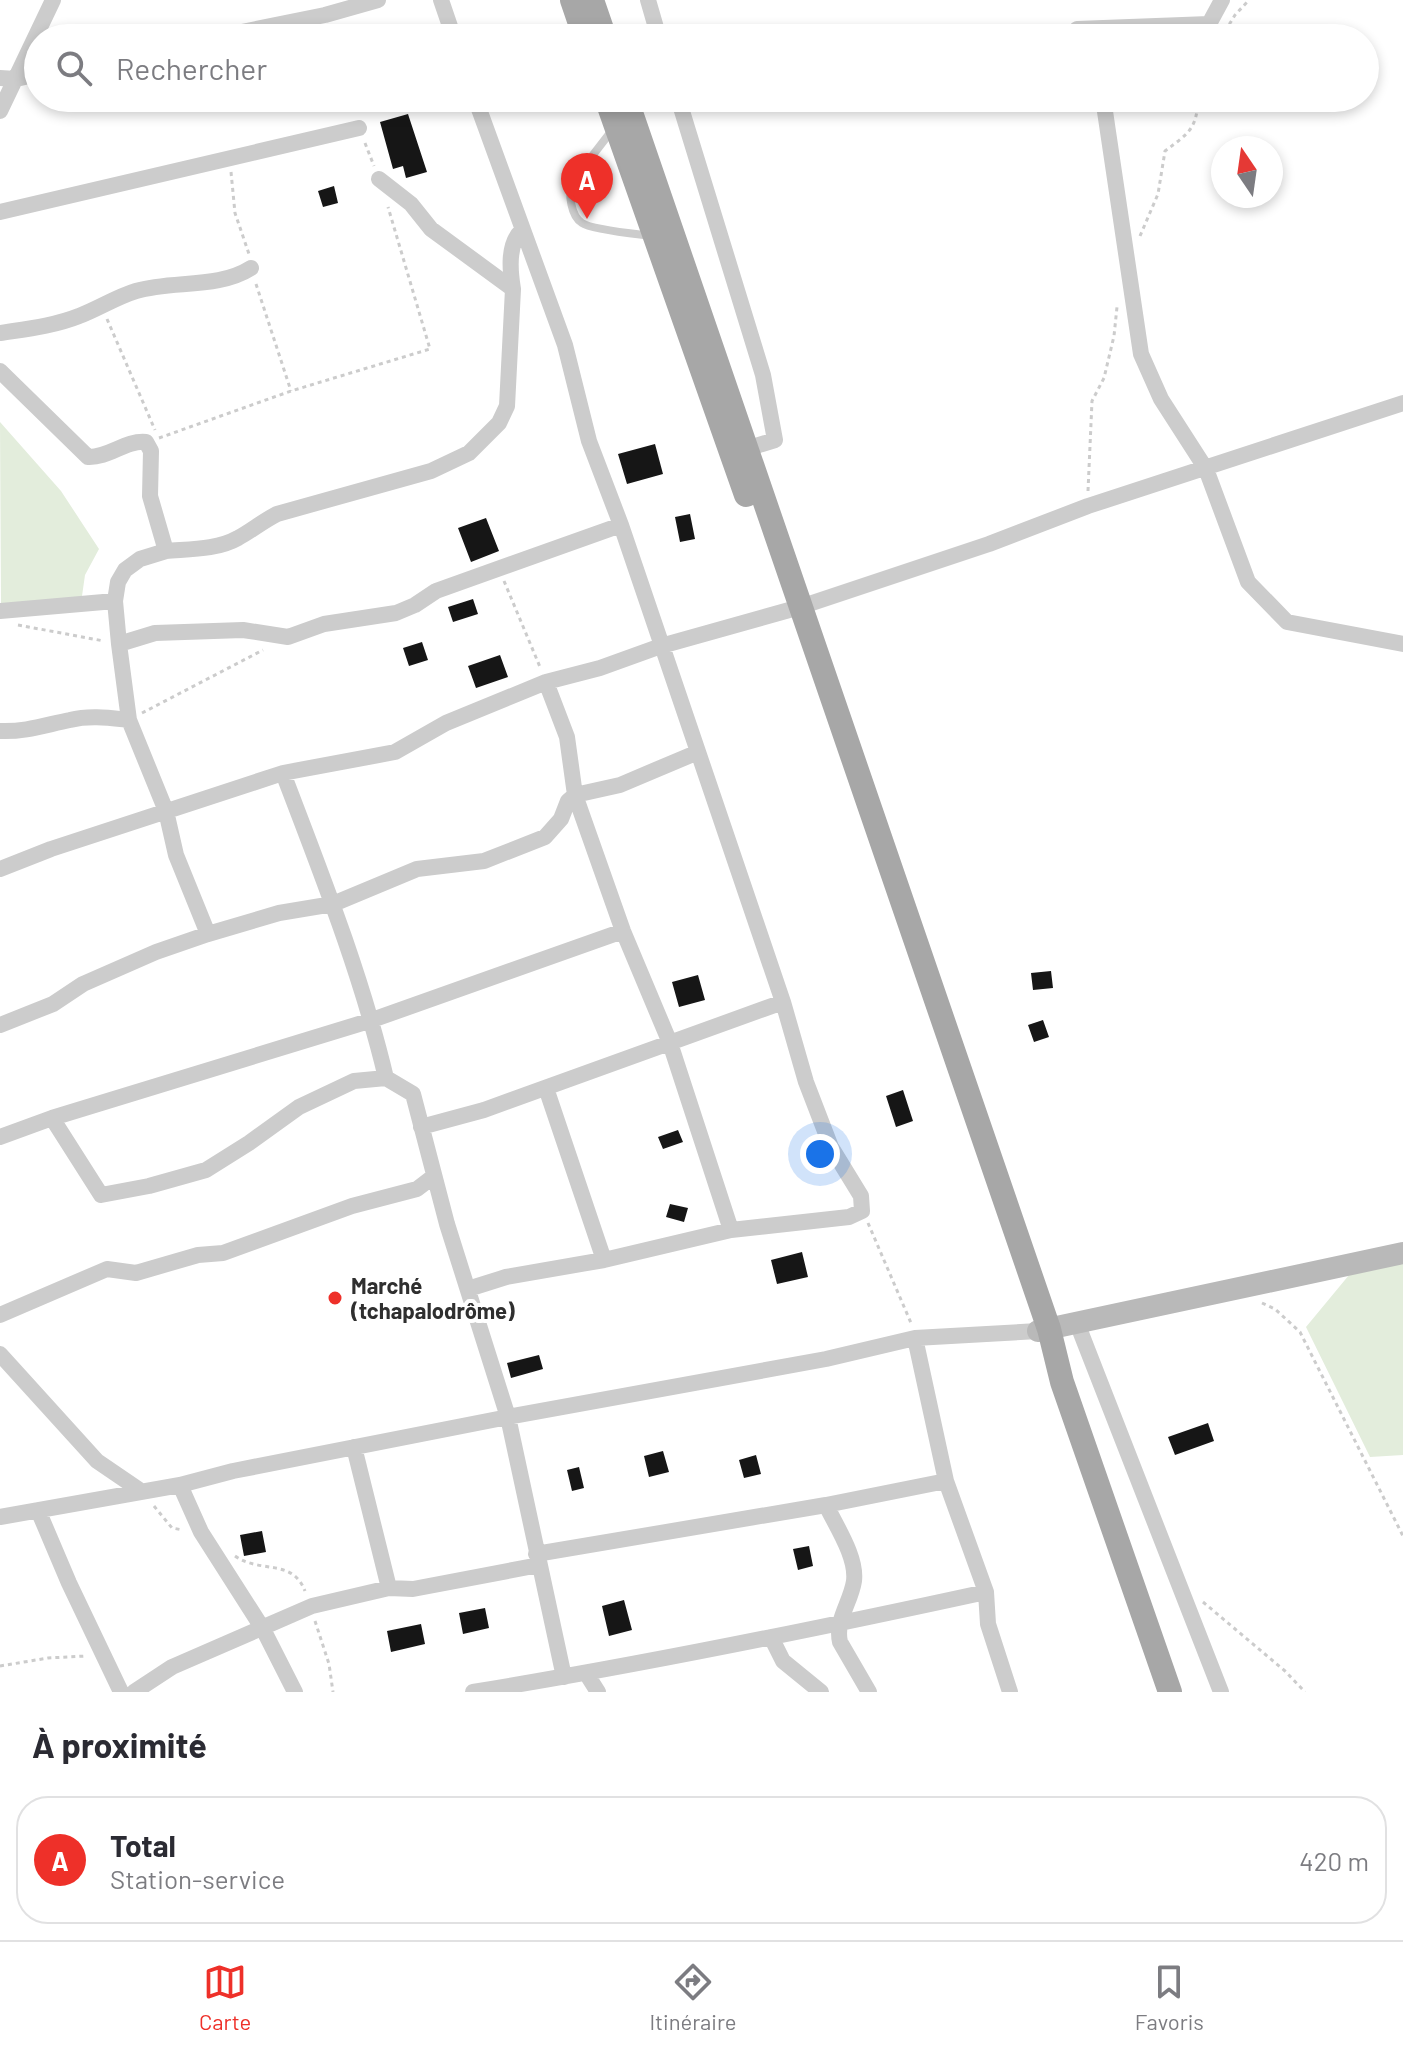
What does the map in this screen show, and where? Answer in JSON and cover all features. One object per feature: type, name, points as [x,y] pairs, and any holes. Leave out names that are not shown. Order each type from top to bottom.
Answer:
[{"type":"main road","points":[[572,0],[580,24]]},
{"type":"main road","points":[[592,0],[600,24]]},
{"type":"main road","points":[[611,112],[653,236],[795,608]]},
{"type":"main road","points":[[631,112],[746,449],[795,608],[1170,1692]]},
{"type":"street","points":[[39,24],[53,0]]},
{"type":"street","points":[[281,24],[378,0]]},
{"type":"street","points":[[441,0],[449,24]]},
{"type":"street","points":[[648,0],[655,24]]},
{"type":"street","points":[[1209,24],[1222,0]]},
{"type":"street","points":[[0,111],[8,78],[24,50]]},
{"type":"street","points":[[468,1289],[506,1277],[604,1260],[731,1230],[849,1217],[862,1211],[861,1196],[831,1147],[806,1082],[783,1002],[621,525],[589,441],[565,345],[480,112]]},
{"type":"street","points":[[682,112],[763,375],[775,440],[746,449]]},
{"type":"street","points":[[1105,112],[1141,354],[1161,399],[1206,469],[1248,582],[1287,622],[1403,644]]},
{"type":"street","points":[[0,212],[359,128]]},
{"type":"street","points":[[379,179],[411,204],[431,229],[513,289]]},
{"type":"street","points":[[208,934],[176,855],[166,811],[129,720],[115,601],[118,582],[125,570],[140,559],[166,551],[217,546],[237,539],[277,514],[431,471],[469,453],[499,423],[507,406],[512,247],[516,235],[522,230]]},
{"type":"street","points":[[0,333],[81,316],[137,291],[209,281],[241,274],[251,268]]},
{"type":"street","points":[[0,371],[88,457],[100,457],[136,441],[146,442],[151,451],[150,496],[166,551]]},
{"type":"street","points":[[0,869],[51,849],[283,773],[395,752],[446,723],[546,682],[795,608],[989,544],[1088,506],[1403,403]]},
{"type":"street","points":[[119,644],[155,633],[243,630],[288,637],[324,624],[396,613],[436,591],[621,525]]},
{"type":"street","points":[[5,610],[115,601]]},
{"type":"street","points":[[546,682],[567,737],[575,795],[623,931],[670,1043],[731,1230]]},
{"type":"street","points":[[0,731],[19,732],[89,718],[129,720]]},
{"type":"street","points":[[0,1025],[53,1004],[83,984],[156,952],[208,934],[279,913],[333,904],[417,869],[484,861],[545,837],[561,819],[568,801],[575,795],[620,785],[698,752]]},
{"type":"street","points":[[283,773],[333,904],[372,1020],[386,1078]]},
{"type":"street","points":[[0,1137],[52,1118],[372,1020],[623,931]]},
{"type":"street","points":[[421,1127],[484,1110],[783,1002]]},
{"type":"street","points":[[52,1118],[101,1195],[206,1170],[299,1107],[354,1081],[386,1078],[413,1094],[434,1176],[508,1417],[564,1677]]},
{"type":"street","points":[[546,1088],[604,1260]]},
{"type":"street","points":[[0,1315],[107,1269],[136,1273],[198,1255],[223,1253],[352,1206],[417,1189],[434,1176]]},
{"type":"street","points":[[0,1517],[180,1485],[233,1471],[508,1417],[826,1359],[915,1338],[1043,1330],[1403,1253]]},
{"type":"street","points":[[1077,1323],[1221,1692]]},
{"type":"street","points":[[915,1338],[946,1481],[986,1592],[988,1624],[1010,1692]]},
{"type":"street","points":[[0,1354],[97,1461],[141,1491]]},
{"type":"street","points":[[354,1447],[389,1588]]},
{"type":"street","points":[[134,1692],[172,1667],[312,1606],[389,1588],[413,1589],[538,1560],[946,1481]]},
{"type":"street","points":[[180,1485],[201,1532],[263,1629],[295,1692]]},
{"type":"street","points":[[826,1505],[852,1562],[855,1579],[840,1624],[840,1642],[869,1692]]},
{"type":"street","points":[[38,1510],[101,1656],[121,1692]]},
{"type":"street","points":[[473,1692],[840,1624],[986,1592]]},
{"type":"street","points":[[771,1637],[783,1661],[815,1690]]},
{"type":"street","points":[[586,1673],[598,1692]]},
{"type":"lane","points":[[616,126],[572,182],[572,204],[577,218],[588,226],[653,236]]},
{"type":"path","points":[[1230,24],[1249,0]]},
{"type":"path","points":[[101,305],[159,438],[291,391],[430,349],[379,179],[354,112]]},
{"type":"path","points":[[498,567],[546,682]]},
{"type":"path","points":[[5,610],[19,627],[119,644]]},
{"type":"path","points":[[129,720],[288,637]]},
{"type":"path","points":[[862,1211],[915,1338]]},
{"type":"path","points":[[1253,1298],[1275,1309],[1300,1332],[1403,1536]]},
{"type":"path","points":[[141,1491],[172,1528],[201,1532]]},
{"type":"path","points":[[234,1555],[245,1563],[264,1568],[282,1567],[301,1579],[329,1664],[333,1692]]},
{"type":"path","points":[[1176,1577],[1305,1692]]},
{"type":"path","points":[[0,1666],[48,1658],[101,1656]]},
{"type":"green space","points":[[0,422],[61,491],[99,549],[85,575],[81,603],[1,605]]},
{"type":"green space","points":[[1403,1261],[1403,1455],[1370,1457],[1306,1327],[1354,1269]]},
{"type":"building","points":[[408,114],[427,172],[406,178],[403,166],[393,169],[380,122]]},
{"type":"building","points":[[334,186],[338,203],[323,207],[318,191]]},
{"type":"building","points":[[655,444],[663,474],[627,484],[618,454]]},
{"type":"building","points":[[690,514],[695,539],[680,542],[675,517]]},
{"type":"building","points":[[486,518],[499,551],[471,562],[458,528]]},
{"type":"building","points":[[473,599],[478,614],[453,622],[448,607]]},
{"type":"building","points":[[422,642],[428,660],[409,666],[403,648]]},
{"type":"building","points":[[500,655],[508,677],[476,688],[468,666]]},
{"type":"building","points":[[1051,971],[1053,988],[1033,990],[1031,973]]},
{"type":"building","points":[[698,975],[705,1000],[679,1007],[672,982]]},
{"type":"building","points":[[1043,1020],[1049,1037],[1034,1042],[1028,1025]]},
{"type":"building","points":[[903,1090],[913,1121],[896,1127],[886,1096]]},
{"type":"building","points":[[678,1130],[683,1142],[663,1149],[658,1137]]},
{"type":"building","points":[[670,1204],[688,1208],[684,1222],[666,1217]]},
{"type":"building","points":[[802,1252],[808,1277],[777,1284],[771,1260]]},
{"type":"building","points":[[539,1355],[543,1369],[511,1378],[507,1363]]},
{"type":"building","points":[[1208,1423],[1214,1441],[1175,1455],[1168,1437]]},
{"type":"building","points":[[663,1451],[669,1472],[649,1477],[644,1456]]},
{"type":"building","points":[[756,1455],[761,1474],[744,1478],[739,1460]]},
{"type":"building","points":[[579,1467],[584,1488],[572,1491],[567,1470]]},
{"type":"building","points":[[262,1531],[266,1552],[244,1556],[240,1535]]},
{"type":"building","points":[[809,1546],[813,1566],[798,1570],[793,1549]]},
{"type":"building","points":[[624,1600],[632,1630],[609,1636],[602,1606]]},
{"type":"building","points":[[485,1608],[489,1628],[463,1634],[459,1613]]},
{"type":"building","points":[[421,1624],[425,1644],[391,1652],[387,1631]]},
{"type":"place","name":"Total","points":[[587,219]]},
{"type":"place","name":"Marché (tchapalodrôme)","points":[[335,1298]]}]
